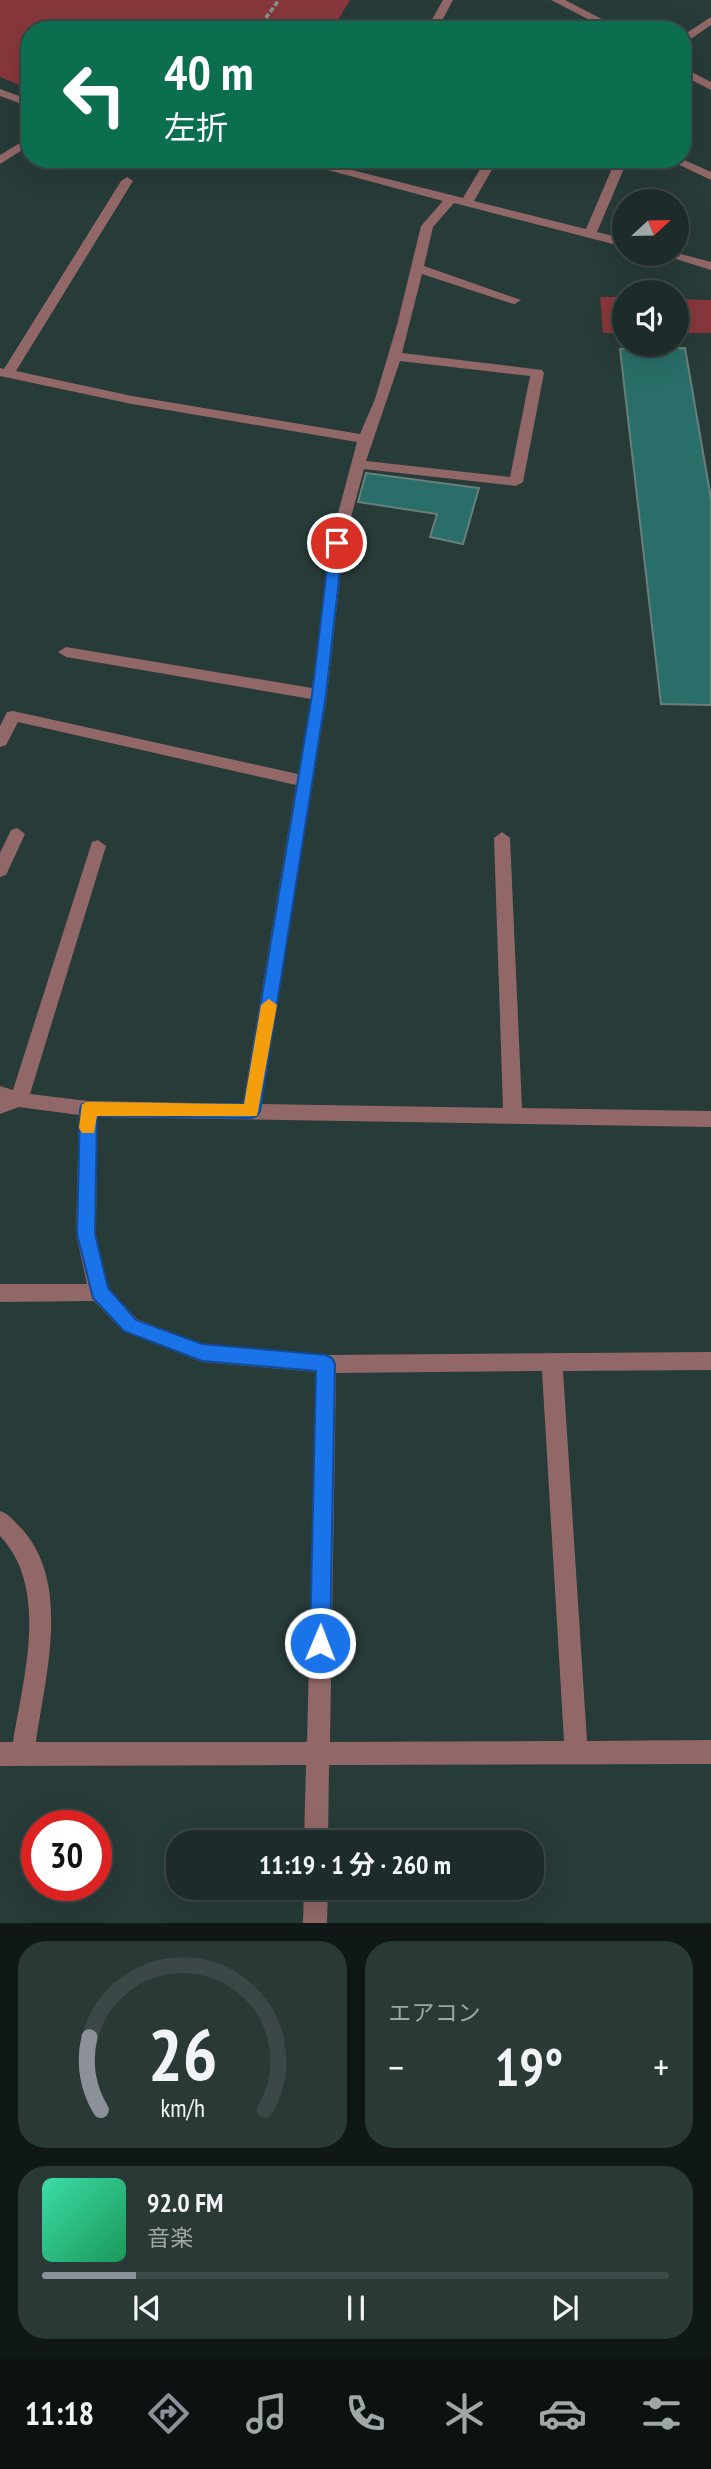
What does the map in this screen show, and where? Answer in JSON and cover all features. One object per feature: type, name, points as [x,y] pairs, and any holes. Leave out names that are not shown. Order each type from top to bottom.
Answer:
[{"type":"street","points":[[436,21],[448,0]]},
{"type":"street","points":[[556,0],[599,21]]},
{"type":"street","points":[[691,35],[711,20]]},
{"type":"street","points":[[691,75],[711,87]]},
{"type":"street","points":[[0,92],[21,100]]},
{"type":"street","points":[[0,160],[21,146]]},
{"type":"street","points":[[691,167],[711,176]]},
{"type":"street","points":[[332,168],[612,240]]},
{"type":"street","points":[[349,172],[351,168]]},
{"type":"street","points":[[466,204],[487,168]]},
{"type":"street","points":[[590,234],[618,168]]},
{"type":"street","points":[[127,181],[4,373],[132,400],[365,439]]},
{"type":"street","points":[[251,1111],[319,695],[337,543],[365,439],[396,356],[427,226],[450,200]]},
{"type":"street","points":[[690,260],[711,266]]},
{"type":"street","points":[[416,268],[515,300]]},
{"type":"street","points":[[358,464],[516,482],[537,373],[396,356]]},
{"type":"street","points":[[66,652],[319,695]]},
{"type":"street","points":[[0,741],[13,716],[305,781]]},
{"type":"street","points":[[0,871],[17,834]]},
{"type":"street","points":[[502,838],[513,1116]]},
{"type":"street","points":[[19,1100],[98,846]]},
{"type":"street","points":[[0,1093],[19,1100],[88,1109],[711,1119]]},
{"type":"street","points":[[0,1106],[19,1100]]},
{"type":"street","points":[[88,1109],[86,1234],[99,1292],[130,1325],[202,1353],[326,1364],[711,1361]]},
{"type":"street","points":[[0,1293],[99,1292]]},
{"type":"street","points":[[552,1362],[576,1754]]},
{"type":"street","points":[[316,1830],[326,1364]]},
{"type":"street","points":[[0,1521],[25,1550],[38,1585],[39,1622],[12,1754],[711,1752]]},
{"type":"street","points":[[315,1923],[316,1900]]},
{"type":"path","points":[[264,21],[279,0]]},
{"type":"shaded area","points":[[0,0],[350,0],[337,21],[21,21],[21,85],[0,77]]},
{"type":"shaded area","points":[[600,297],[612,297],[612,333],[603,333]]},
{"type":"shaded area","points":[[689,299],[711,300],[711,333],[689,333]]},
{"type":"building","points":[[621,357],[687,357],[711,499],[711,705],[661,704]]},
{"type":"building","points":[[366,473],[479,488],[463,544],[430,537],[437,514],[358,502]]},
{"type":"slow traffic","points":[[88,1128],[88,1109],[251,1111],[269,1005]]},
{"type":"route","points":[[320,1643],[326,1364],[202,1353],[130,1325],[99,1292],[86,1234],[86,1209],[88,1109],[251,1111],[319,695],[337,543]]}]
